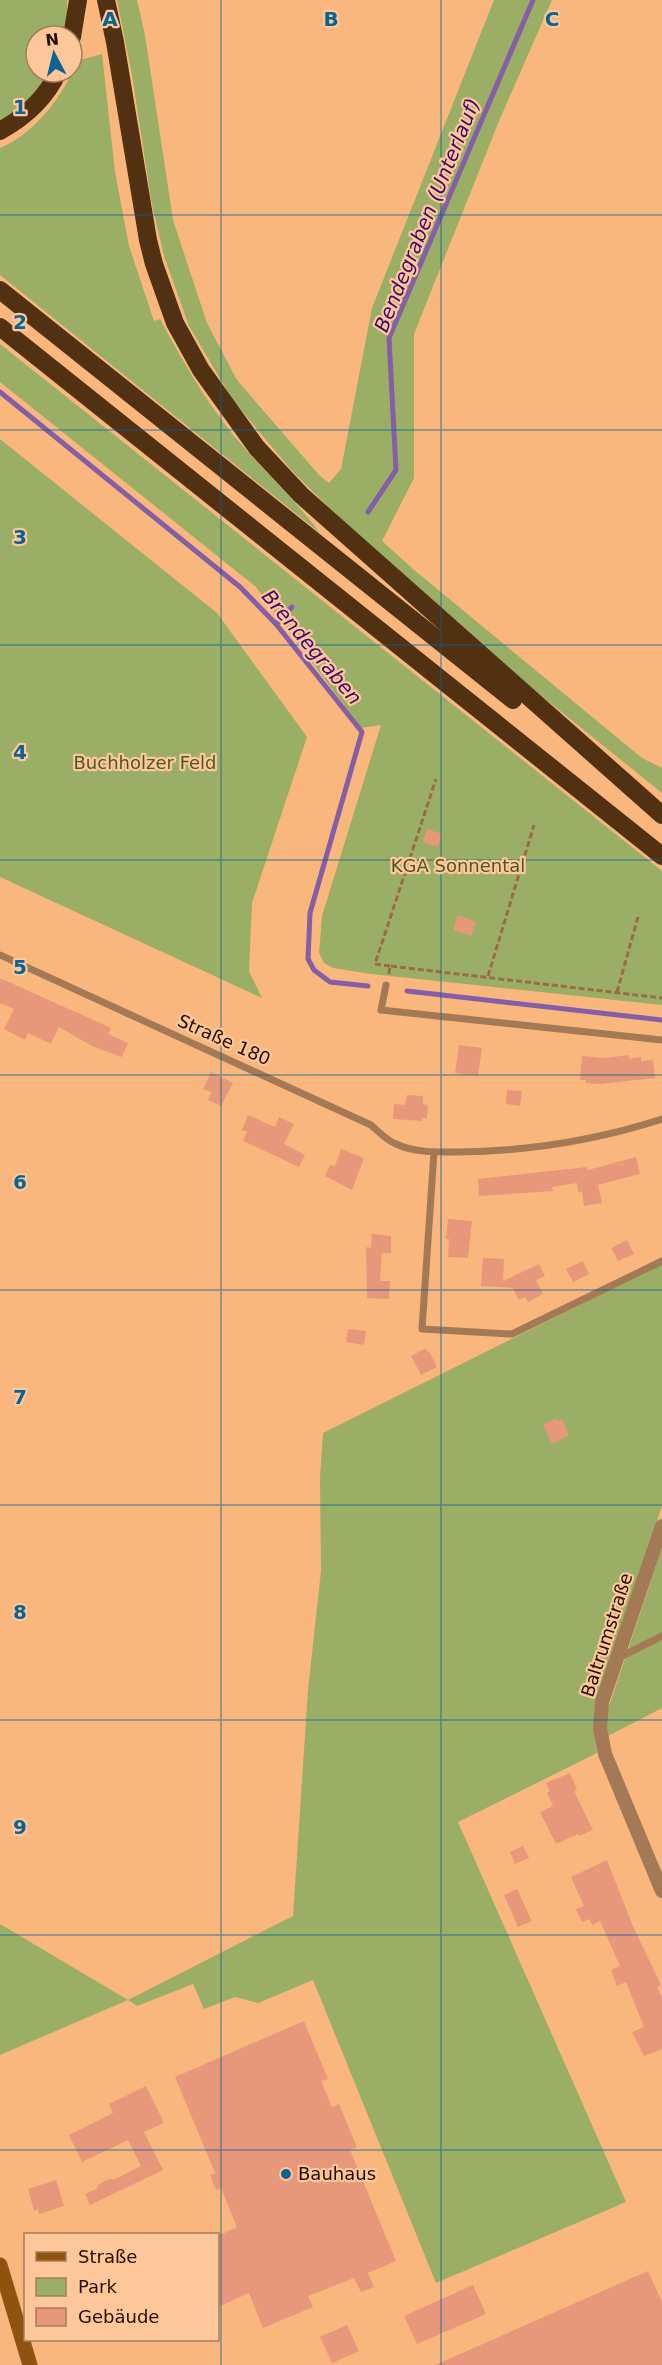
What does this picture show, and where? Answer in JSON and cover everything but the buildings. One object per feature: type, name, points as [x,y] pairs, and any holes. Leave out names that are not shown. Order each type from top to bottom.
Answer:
[{"type":"highway","points":[[74,24],[78,0]]},
{"type":"highway","points":[[106,0],[143,214],[154,264],[175,323],[201,370],[257,448],[301,495],[662,817]]},
{"type":"highway","points":[[0,131],[27,113],[41,99],[50,84]]},
{"type":"highway","points":[[0,290],[49,332],[262,498],[662,817]]},
{"type":"highway","points":[[0,327],[662,856]]},
{"type":"main road","points":[[0,2265],[30,2365]]},
{"type":"street","name":"Baltrumstraße","points":[[662,1526],[602,1702],[600,1728],[605,1754],[662,1891]]},
{"type":"lane","name":"Straße 180","points":[[0,955],[371,1125],[397,1145],[434,1152],[475,1152],[536,1147],[588,1138],[662,1119]]},
{"type":"lane","points":[[386,985],[381,1010],[662,1040]]},
{"type":"lane","points":[[434,1152],[422,1329],[512,1334],[662,1261]]},
{"type":"lane","points":[[618,1658],[662,1636]]},
{"type":"path","points":[[436,779],[375,964],[662,998]]},
{"type":"path","points":[[488,976],[534,825]]},
{"type":"path","points":[[617,992],[638,917]]},
{"type":"path","points":[[386,985],[390,966]]},
{"type":"green space","points":[[0,0],[67,0],[66,24],[24,24],[24,84],[40,84],[14,112],[0,121]]},
{"type":"green space","points":[[117,0],[137,0],[145,35],[173,220],[207,323],[237,380],[319,475],[329,483],[341,469],[372,308],[494,0],[552,0],[499,121],[414,334],[414,478],[382,541],[642,758],[662,768],[662,793],[487,652],[384,562],[292,471],[232,399],[189,326],[164,256],[152,205],[132,75]]},
{"type":"green space","points":[[102,54],[115,172],[129,246],[154,321],[160,319],[194,379],[234,436],[320,533],[0,275],[0,148],[24,134],[36,123],[47,112],[66,84],[84,84],[84,59]]},
{"type":"green space","name":"KGA Sonnental","points":[[0,344],[662,871],[662,1005],[371,974],[333,968],[324,963],[319,953],[322,916],[381,725],[361,728],[256,587],[0,382]]},
{"type":"green space","name":"Buchholzer Feld","points":[[0,439],[217,613],[307,737],[252,903],[249,971],[262,998],[0,877]]},
{"type":"green space","points":[[662,1264],[662,1506],[612,1656],[594,1728],[597,1753],[458,1822],[626,2202],[436,2283],[313,1980],[258,2003],[235,1997],[204,2009],[193,1984],[137,2006],[128,2000],[293,1916],[308,1690],[321,1571],[320,1477],[323,1433]]},
{"type":"green space","points":[[662,1548],[662,1708],[608,1736],[605,1718]]},
{"type":"green space","points":[[0,1924],[128,2000],[0,2055]]},
{"type":"waterway","name":"Bendegraben (Unterlauf)","points":[[368,512],[396,470],[389,338],[533,0]]},
{"type":"waterway","name":"Brendegraben","points":[[0,392],[240,587],[276,624],[362,732],[310,913],[308,959],[314,970],[330,982],[368,986]]},
{"type":"waterway","name":"Bendegraben (Unterlauf)","points":[[276,624],[292,607]]},
{"type":"waterway","name":"Brendegraben","points":[[407,991],[662,1020]]},
{"type":"place","name":"Bauhaus","points":[[286,2174]]}]
